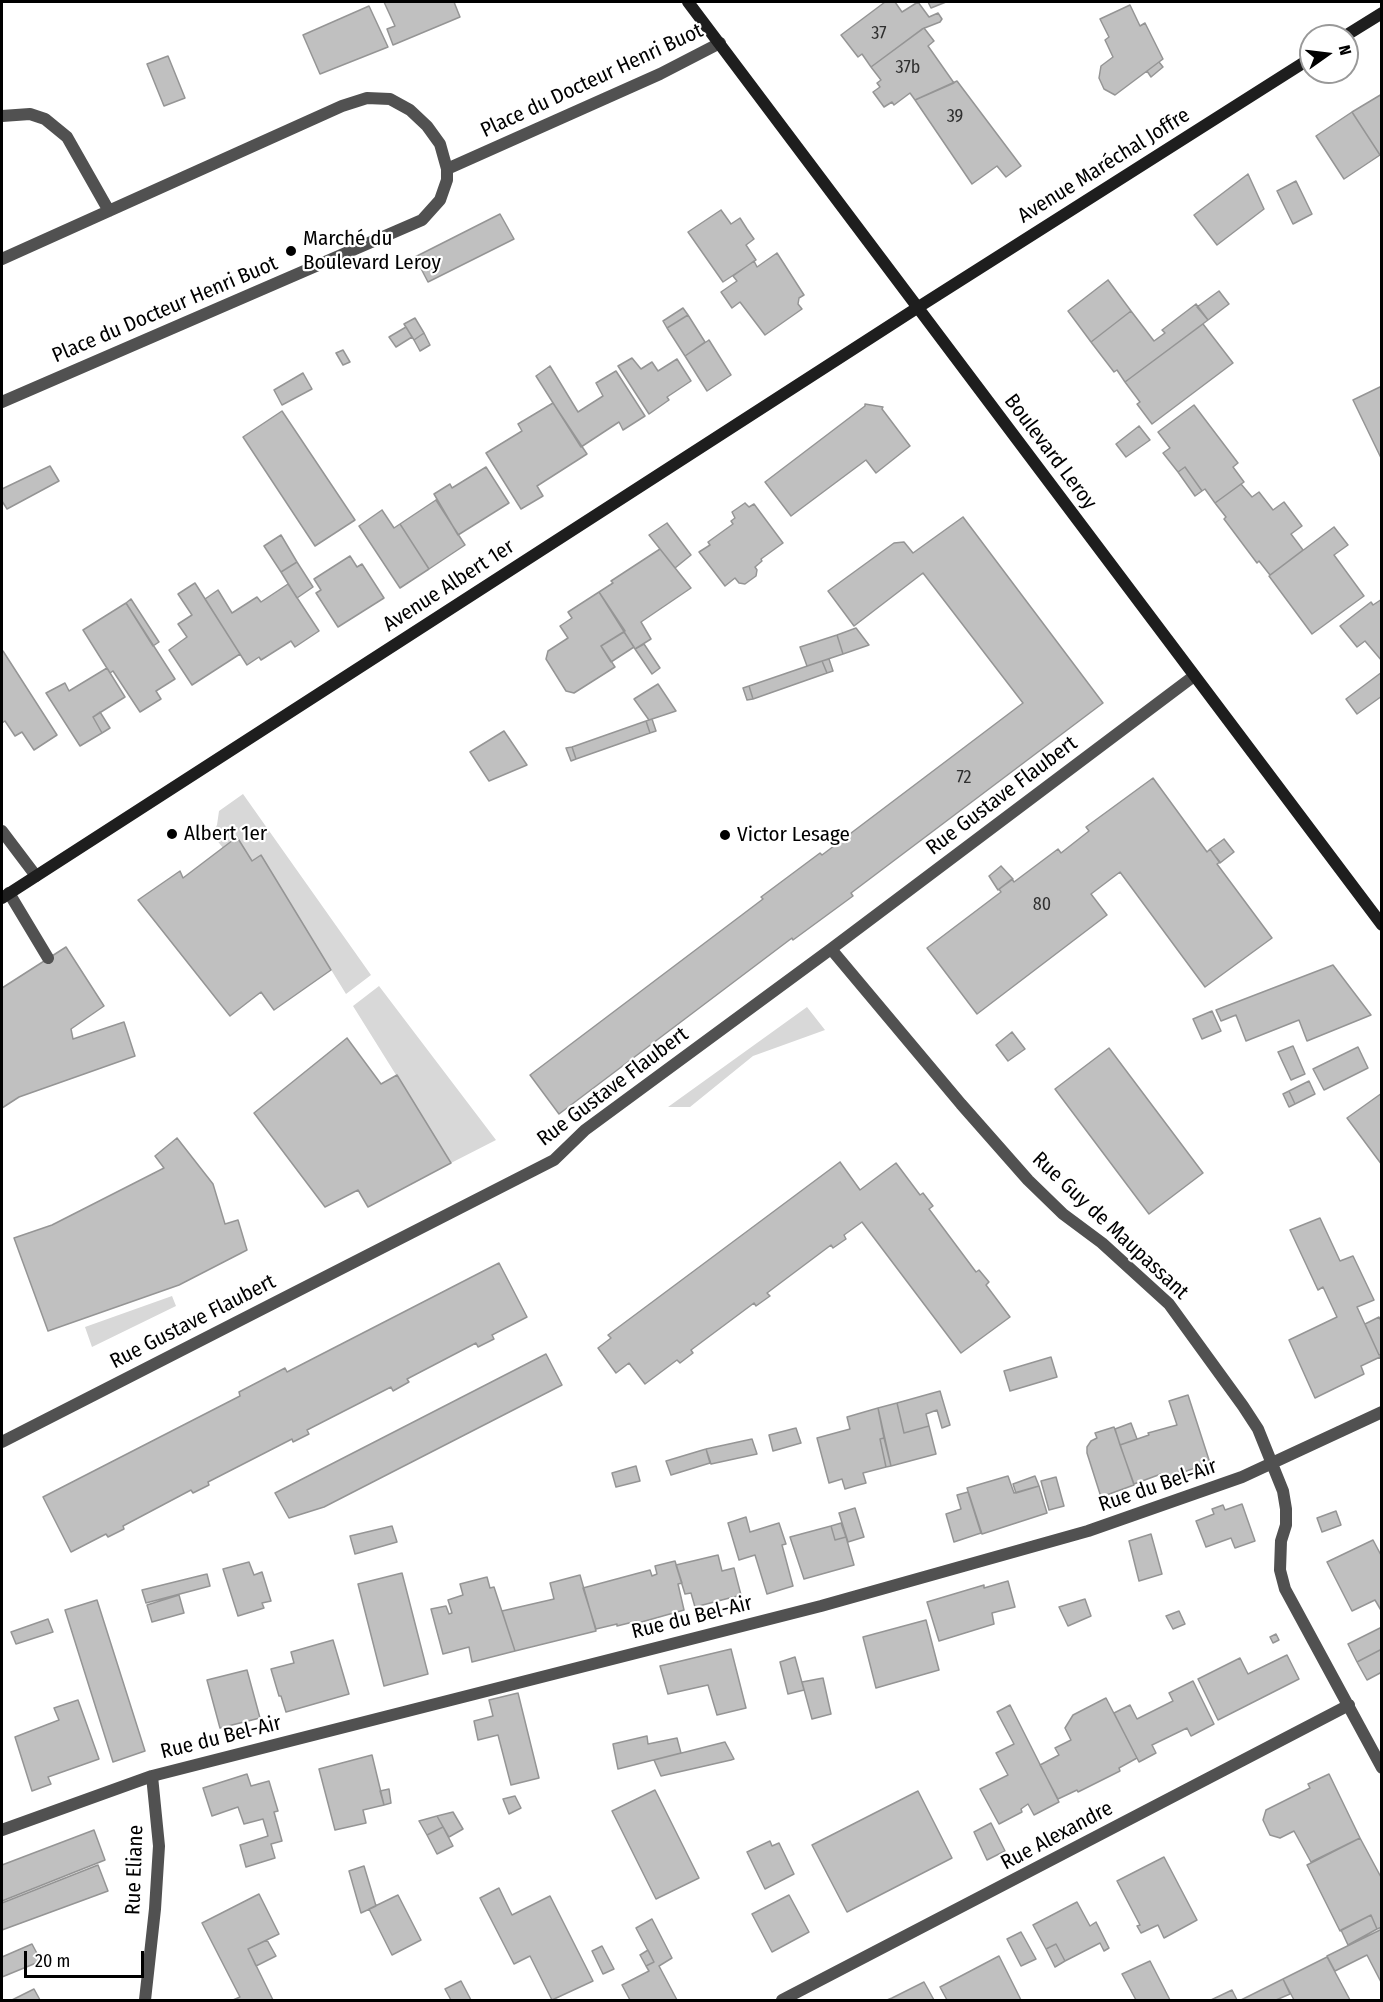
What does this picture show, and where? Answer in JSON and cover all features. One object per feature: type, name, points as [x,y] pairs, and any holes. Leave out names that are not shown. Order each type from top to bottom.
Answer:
[{"type":"street","name":"Boulevard Leroy","points":[[688,2],[1382,925]]},
{"type":"street","points":[[1359,27],[1382,13]]},
{"type":"street","name":"Place du Docteur Henri Buot","points":[[2,402],[422,220],[440,200],[447,180],[447,169],[660,74],[720,44]]},
{"type":"street","name":"Avenue Maréchal Joffre","points":[[917,308],[1299,66]]},
{"type":"street","points":[[2,259],[342,106],[367,98],[390,99],[410,110],[427,126],[440,144],[447,169]]},
{"type":"street","points":[[2,116],[30,114],[45,118],[67,137],[109,211]]},
{"type":"street","name":"Avenue Albert 1er","points":[[5,895],[917,308]]},
{"type":"street","name":"Rue Gustave Flaubert","points":[[2,1442],[554,1160],[585,1130],[831,949],[1194,676]]},
{"type":"street","points":[[2,831],[36,876]]},
{"type":"street","points":[[5,895],[48,958]]},
{"type":"street","name":"Rue Guy de Maupassant","points":[[831,949],[1028,1180],[1063,1214],[1102,1243],[1169,1305],[1248,1414],[1272,1464]]},
{"type":"street","name":"Rue du Bel-Air","points":[[2,1830],[152,1776],[820,1605],[1077,1534],[1242,1477],[1382,1412]]},
{"type":"street","points":[[1272,1464],[1283,1491],[1286,1509],[1286,1525],[1281,1541],[1280,1570],[1285,1589],[1382,1768]]},
{"type":"street","name":"Rue Alexandre","points":[[782,2001],[1349,1705]]},
{"type":"street","name":"Rue Eliane","points":[[145,2001],[159,1846],[152,1776]]},
{"type":"shaded area","points":[[243,794],[371,975],[346,994],[261,856],[252,861],[237,837],[223,848],[212,834],[217,825],[219,811]]},
{"type":"shaded area","points":[[379,986],[496,1140],[451,1163],[353,1006]]},
{"type":"shaded area","points":[[807,1007],[825,1030],[753,1056],[690,1107],[668,1107]]},
{"type":"shaded area","points":[[172,1296],[176,1306],[92,1347],[85,1327]]},
{"type":"building","points":[[384,2],[454,2],[460,17],[393,45],[387,29],[395,26]]},
{"type":"building","points":[[885,2],[895,2],[902,12],[918,2],[929,17],[938,13],[942,19],[922,29],[871,67],[862,54],[858,57],[841,35]]},
{"type":"building","points":[[928,2],[946,2],[931,8]]},
{"type":"building","points":[[1130,5],[1140,26],[1145,23],[1163,59],[1115,95],[1104,89],[1099,78],[1101,66],[1113,57],[1105,40],[1109,37],[1100,19]]},
{"type":"building","points":[[369,6],[388,47],[320,74],[303,35]]},
{"type":"building","points":[[924,28],[934,41],[928,46],[954,83],[915,100],[910,93],[894,105],[892,102],[884,107],[873,92],[880,87],[877,83],[881,80],[871,67]]},
{"type":"building","points":[[168,56],[185,98],[164,106],[147,64]]},
{"type":"building","points":[[1159,62],[1163,67],[1151,77],[1147,71]]},
{"type":"building","points":[[957,81],[1021,166],[1006,177],[997,166],[972,184],[915,100]]},
{"type":"building","points":[[1382,94],[1382,155],[1380,155],[1352,112]]},
{"type":"building","points":[[1352,112],[1380,155],[1344,179],[1316,136]]},
{"type":"building","points":[[1248,174],[1264,209],[1217,245],[1194,215]]},
{"type":"building","points":[[1296,181],[1312,214],[1293,224],[1277,191]]},
{"type":"building","points":[[721,210],[731,224],[740,218],[754,239],[746,245],[756,260],[723,282],[688,232]]},
{"type":"building","points":[[500,214],[514,239],[428,282],[415,257]]},
{"type":"building","points":[[777,253],[804,295],[799,298],[798,304],[802,309],[765,335],[740,302],[732,308],[721,292],[737,281],[733,276],[754,261],[757,267]]},
{"type":"building","points":[[1108,280],[1131,311],[1091,342],[1068,311]]},
{"type":"building","points":[[1219,291],[1229,304],[1208,320],[1197,307]]},
{"type":"building","points":[[1196,304],[1208,320],[1125,382],[1117,370],[1114,372],[1091,342],[1131,311],[1154,341],[1165,333],[1162,330]]},
{"type":"building","points":[[683,308],[688,315],[667,328],[663,321]]},
{"type":"building","points":[[688,315],[705,342],[685,356],[667,328]]},
{"type":"building","points":[[415,318],[424,333],[414,340],[404,324]]},
{"type":"building","points":[[1203,324],[1233,363],[1152,424],[1137,404],[1140,402],[1125,382]]},
{"type":"building","points":[[406,327],[412,337],[396,347],[389,337]]},
{"type":"building","points":[[424,333],[430,345],[420,351],[414,340]]},
{"type":"building","points":[[709,340],[731,375],[707,391],[685,356]]},
{"type":"building","points":[[343,350],[350,362],[343,365],[336,353]]},
{"type":"building","points":[[632,358],[641,369],[652,362],[658,371],[677,359],[691,381],[667,397],[669,400],[649,414],[618,366]]},
{"type":"building","points":[[550,366],[578,412],[603,396],[596,383],[616,371],[645,416],[623,430],[619,422],[581,447],[536,376]]},
{"type":"building","points":[[303,373],[312,389],[282,405],[274,390]]},
{"type":"building","points":[[1382,386],[1382,460],[1353,400]]},
{"type":"building","points":[[553,403],[587,454],[537,486],[543,496],[521,509],[486,453],[522,431],[518,424]]},
{"type":"building","points":[[865,404],[883,407],[882,409],[910,446],[876,473],[866,460],[791,516],[765,482]]},
{"type":"building","points":[[1194,405],[1238,463],[1233,467],[1244,482],[1215,503],[1205,489],[1202,491],[1185,467],[1178,472],[1163,453],[1170,448],[1158,432]]},
{"type":"building","points":[[282,411],[355,520],[315,546],[243,437]]},
{"type":"building","points":[[1139,426],[1150,440],[1126,457],[1116,444]]},
{"type":"building","points":[[50,466],[59,481],[7,509],[2,501],[2,489]]},
{"type":"building","points":[[486,467],[509,503],[458,535],[434,494],[450,484],[452,488]]},
{"type":"building","points":[[1185,467],[1202,491],[1195,496],[1178,472]]},
{"type":"building","points":[[1241,484],[1252,497],[1259,492],[1273,510],[1284,502],[1302,526],[1291,534],[1303,550],[1270,575],[1259,561],[1257,563],[1224,519],[1226,517],[1215,503]]},
{"type":"building","points":[[436,500],[465,545],[429,569],[400,524]]},
{"type":"building","points":[[745,503],[749,507],[754,504],[783,543],[761,559],[762,561],[755,567],[756,576],[745,584],[739,583],[735,578],[725,586],[699,552],[710,545],[708,542],[733,524],[731,521],[735,518],[732,512]]},
{"type":"building","points":[[382,510],[394,528],[400,524],[429,569],[400,588],[359,526]]},
{"type":"building","points":[[963,517],[1103,703],[851,893],[853,896],[793,940],[792,938],[559,1114],[530,1075],[763,899],[761,897],[820,853],[822,855],[1023,703],[923,573],[854,626],[828,591],[894,543],[904,542],[913,553]]},
{"type":"building","points":[[667,523],[691,555],[675,568],[649,535]]},
{"type":"building","points":[[1334,527],[1348,545],[1334,555],[1364,596],[1312,634],[1269,576]]},
{"type":"building","points":[[281,535],[297,562],[281,572],[264,546]]},
{"type":"building","points":[[660,549],[691,588],[641,622],[651,639],[635,649],[599,592],[613,583],[611,581]]},
{"type":"building","points":[[350,556],[357,567],[362,564],[384,598],[338,627],[316,593],[321,590],[314,579]]},
{"type":"building","points":[[297,562],[313,587],[297,598],[281,572]]},
{"type":"building","points":[[195,583],[240,654],[192,685],[169,650],[187,637],[178,624],[192,615],[178,594]]},
{"type":"building","points":[[288,584],[319,631],[295,647],[291,641],[261,660],[259,657],[247,665],[205,599],[218,590],[232,613],[257,597],[261,602]]},
{"type":"building","points":[[599,592],[625,631],[601,646],[615,667],[574,693],[566,691],[546,659],[548,651],[568,638],[560,626],[572,618],[568,612]]},
{"type":"building","points":[[131,599],[159,642],[153,646],[126,603]]},
{"type":"building","points":[[1382,599],[1382,661],[1365,641],[1357,647],[1340,626],[1371,602],[1373,605]]},
{"type":"building","points":[[126,603],[175,679],[156,691],[161,699],[140,712],[113,671],[110,673],[83,630]]},
{"type":"building","points":[[856,628],[869,645],[843,654],[837,635]]},
{"type":"building","points":[[624,632],[634,647],[611,662],[601,646]]},
{"type":"building","points":[[837,635],[843,654],[807,666],[800,647]]},
{"type":"building","points":[[644,644],[660,668],[652,674],[635,649]]},
{"type":"building","points":[[3,651],[57,735],[34,750],[22,732],[15,736],[5,721],[2,723]]},
{"type":"building","points":[[829,659],[833,671],[827,673],[822,661]]},
{"type":"building","points":[[822,661],[827,673],[753,699],[749,686]]},
{"type":"building","points":[[107,668],[125,697],[93,717],[102,733],[80,746],[46,693],[65,683],[69,691]]},
{"type":"building","points":[[1382,672],[1382,696],[1357,714],[1346,699]]},
{"type":"building","points":[[658,684],[676,711],[649,720],[634,699]]},
{"type":"building","points":[[749,686],[753,699],[747,700],[743,688]]},
{"type":"building","points":[[100,712],[110,728],[102,733],[93,717]]},
{"type":"building","points":[[652,719],[656,731],[650,733],[646,721]]},
{"type":"building","points":[[646,721],[650,733],[576,759],[572,747]]},
{"type":"building","points":[[504,731],[527,765],[489,781],[470,752]]},
{"type":"building","points":[[572,747],[576,759],[571,761],[566,748]]},
{"type":"building","points":[[1153,778],[1207,852],[1210,849],[1220,862],[1217,864],[1272,938],[1205,987],[1120,872],[1091,894],[1107,915],[977,1014],[927,948],[1001,892],[999,889],[1012,879],[1014,882],[1058,849],[1061,853],[1089,831],[1086,827]]},
{"type":"building","points":[[237,837],[252,861],[261,855],[331,970],[274,1010],[261,992],[230,1016],[138,900],[180,871],[183,878]]},
{"type":"building","points":[[1224,839],[1234,852],[1220,863],[1210,849]]},
{"type":"building","points":[[1001,866],[1013,879],[998,890],[989,876]]},
{"type":"building","points":[[66,947],[104,1006],[71,1029],[73,1039],[124,1022],[135,1056],[19,1097],[2,1108],[2,988]]},
{"type":"building","points":[[1333,965],[1371,1015],[1307,1041],[1299,1020],[1246,1041],[1236,1015],[1221,1021],[1216,1010]]},
{"type":"building","points":[[1212,1011],[1221,1031],[1202,1039],[1193,1019]]},
{"type":"building","points":[[1012,1032],[1025,1049],[1008,1061],[996,1045]]},
{"type":"building","points":[[347,1038],[381,1084],[397,1075],[451,1163],[368,1207],[358,1190],[325,1207],[254,1113]]},
{"type":"building","points":[[1293,1046],[1305,1074],[1291,1080],[1278,1052]]},
{"type":"building","points":[[1358,1047],[1368,1068],[1324,1090],[1313,1069]]},
{"type":"building","points":[[1109,1048],[1203,1173],[1149,1214],[1055,1089]]},
{"type":"building","points":[[1309,1081],[1315,1094],[1295,1104],[1289,1091]]},
{"type":"building","points":[[1289,1091],[1295,1104],[1289,1107],[1283,1094]]},
{"type":"building","points":[[1382,1093],[1382,1165],[1347,1118]]},
{"type":"building","points":[[177,1138],[213,1184],[225,1224],[238,1220],[247,1250],[179,1285],[48,1331],[14,1238],[52,1225],[164,1168],[155,1156]]},
{"type":"building","points":[[840,1162],[860,1190],[896,1163],[920,1195],[923,1193],[933,1206],[929,1209],[976,1272],[979,1270],[989,1282],[986,1285],[1010,1317],[961,1353],[862,1222],[844,1235],[846,1239],[833,1248],[831,1245],[767,1293],[770,1296],[756,1306],[754,1303],[691,1350],[693,1353],[680,1363],[677,1360],[645,1384],[629,1363],[616,1373],[598,1348],[611,1338],[608,1335]]},
{"type":"building","points":[[1320,1218],[1340,1261],[1353,1256],[1374,1300],[1357,1307],[1379,1355],[1382,1354],[1382,1360],[1380,1357],[1361,1366],[1364,1374],[1315,1398],[1289,1340],[1337,1317],[1323,1287],[1318,1290],[1290,1230]]},
{"type":"building","points":[[499,1263],[527,1317],[492,1335],[494,1339],[478,1347],[476,1343],[407,1379],[409,1382],[393,1391],[391,1387],[307,1430],[309,1434],[293,1442],[292,1439],[208,1482],[209,1485],[193,1493],[191,1490],[123,1526],[124,1529],[108,1537],[106,1534],[71,1552],[43,1497],[240,1396],[239,1392],[285,1368],[287,1372]]},
{"type":"building","points":[[1379,1317],[1382,1323],[1382,1354],[1379,1355],[1365,1324]]},
{"type":"building","points":[[546,1354],[562,1385],[324,1507],[289,1518],[275,1493]]},
{"type":"building","points":[[1051,1357],[1057,1377],[1010,1391],[1004,1371]]},
{"type":"building","points":[[940,1391],[950,1425],[942,1428],[937,1410],[926,1414],[929,1426],[904,1433],[897,1403]]},
{"type":"building","points":[[1188,1395],[1210,1463],[1163,1479],[1161,1474],[1134,1484],[1120,1445],[1149,1435],[1148,1433],[1177,1425],[1169,1401]]},
{"type":"building","points":[[897,1403],[904,1433],[929,1426],[936,1454],[891,1466],[878,1408]]},
{"type":"building","points":[[878,1408],[884,1438],[880,1439],[886,1467],[863,1473],[866,1483],[845,1489],[842,1479],[829,1483],[817,1438],[850,1429],[847,1417]]},
{"type":"building","points":[[1131,1423],[1137,1439],[1120,1445],[1115,1429]]},
{"type":"building","points":[[1114,1427],[1134,1485],[1101,1497],[1087,1447],[1097,1438],[1095,1433]]},
{"type":"building","points":[[796,1428],[801,1443],[773,1451],[769,1435]]},
{"type":"building","points":[[884,1438],[891,1466],[886,1467],[880,1439]]},
{"type":"building","points":[[752,1439],[757,1454],[711,1464],[706,1449]]},
{"type":"building","points":[[706,1449],[710,1463],[671,1475],[666,1461]]},
{"type":"building","points":[[636,1466],[640,1481],[616,1487],[612,1473]]},
{"type":"building","points":[[1008,1476],[1014,1493],[1039,1486],[1047,1513],[982,1534],[967,1488]]},
{"type":"building","points":[[1035,1476],[1039,1486],[1016,1493],[1013,1484]]},
{"type":"building","points":[[1056,1477],[1064,1506],[1049,1510],[1041,1481]]},
{"type":"building","points":[[968,1492],[981,1533],[954,1542],[946,1514],[961,1509],[957,1495]]},
{"type":"building","points":[[1242,1504],[1255,1541],[1235,1548],[1231,1538],[1206,1547],[1196,1521],[1214,1514],[1212,1509],[1223,1505],[1225,1510]]},
{"type":"building","points":[[855,1508],[864,1537],[848,1542],[839,1513]]},
{"type":"building","points":[[1336,1511],[1341,1525],[1322,1532],[1317,1518]]},
{"type":"building","points":[[746,1517],[750,1532],[779,1523],[786,1544],[782,1545],[793,1586],[767,1594],[755,1555],[739,1560],[728,1523]]},
{"type":"building","points":[[841,1523],[846,1537],[835,1540],[831,1526]]},
{"type":"building","points":[[392,1526],[397,1542],[355,1554],[350,1536]]},
{"type":"building","points":[[831,1526],[835,1540],[846,1537],[854,1565],[804,1579],[790,1537]]},
{"type":"building","points":[[1151,1534],[1162,1574],[1139,1581],[1129,1541]]},
{"type":"building","points":[[1373,1540],[1382,1557],[1382,1612],[1375,1600],[1352,1611],[1327,1562]]},
{"type":"building","points":[[718,1555],[722,1571],[734,1568],[741,1595],[695,1607],[691,1593],[685,1594],[676,1565]]},
{"type":"building","points":[[675,1561],[682,1583],[678,1584],[684,1610],[638,1623],[637,1621],[596,1629],[583,1588],[650,1570],[652,1576],[657,1574],[655,1566]]},
{"type":"building","points":[[249,1562],[254,1575],[262,1572],[271,1601],[262,1603],[264,1608],[238,1616],[223,1569]]},
{"type":"building","points":[[402,1573],[428,1674],[384,1686],[358,1584]]},
{"type":"building","points":[[207,1574],[210,1586],[146,1603],[142,1590]]},
{"type":"building","points":[[580,1575],[596,1631],[515,1651],[502,1611],[554,1599],[550,1583]]},
{"type":"building","points":[[487,1577],[490,1588],[494,1587],[515,1651],[472,1662],[469,1647],[443,1654],[431,1609],[446,1606],[449,1614],[452,1613],[448,1600],[463,1595],[460,1584]]},
{"type":"building","points":[[1008,1581],[1015,1607],[992,1613],[994,1624],[939,1641],[927,1602],[984,1585],[984,1588]]},
{"type":"building","points":[[179,1595],[184,1613],[152,1622],[147,1605]]},
{"type":"building","points":[[1085,1599],[1091,1616],[1068,1626],[1059,1607]]},
{"type":"building","points":[[97,1600],[145,1751],[113,1762],[65,1610]]},
{"type":"building","points":[[1179,1611],[1185,1624],[1173,1629],[1166,1616]]},
{"type":"building","points":[[48,1619],[53,1632],[16,1644],[11,1632]]},
{"type":"building","points":[[926,1620],[939,1670],[876,1688],[863,1637]]},
{"type":"building","points":[[1382,1627],[1382,1649],[1357,1662],[1348,1644]]},
{"type":"building","points":[[1276,1634],[1279,1640],[1273,1643],[1270,1637]]},
{"type":"building","points":[[333,1640],[349,1694],[286,1712],[271,1669],[294,1663],[291,1652]]},
{"type":"building","points":[[731,1649],[746,1708],[717,1715],[708,1685],[668,1694],[660,1666]]},
{"type":"building","points":[[1382,1649],[1382,1672],[1367,1680],[1357,1662]]},
{"type":"building","points":[[1287,1655],[1299,1679],[1218,1720],[1198,1679],[1240,1658],[1248,1674]]},
{"type":"building","points":[[795,1657],[804,1690],[788,1694],[780,1662]]},
{"type":"building","points":[[247,1670],[260,1718],[220,1728],[207,1680]]},
{"type":"building","points":[[823,1678],[831,1714],[812,1719],[802,1682]]},
{"type":"building","points":[[1193,1681],[1214,1724],[1191,1736],[1187,1728],[1152,1745],[1156,1753],[1139,1762],[1114,1713],[1130,1705],[1137,1719],[1173,1701],[1169,1693]]},
{"type":"building","points":[[518,1693],[539,1778],[511,1785],[498,1735],[478,1740],[474,1721],[493,1716],[489,1700]]},
{"type":"building","points":[[1106,1698],[1137,1758],[1119,1768],[1120,1771],[1078,1792],[1077,1790],[1058,1799],[1040,1765],[1059,1755],[1055,1748],[1071,1740],[1065,1728],[1073,1715]]},
{"type":"building","points":[[78,1700],[99,1759],[48,1777],[51,1784],[32,1791],[15,1737],[59,1720],[54,1708]]},
{"type":"building","points":[[1010,1705],[1059,1802],[1034,1815],[1028,1804],[1021,1809],[1022,1812],[999,1824],[980,1789],[1008,1775],[996,1753],[1014,1744],[997,1712]]},
{"type":"building","points":[[647,1736],[648,1744],[677,1738],[681,1753],[618,1769],[613,1744]]},
{"type":"building","points":[[725,1742],[734,1759],[661,1776],[654,1760]]},
{"type":"building","points":[[372,1755],[384,1805],[363,1810],[366,1823],[335,1830],[319,1769]]},
{"type":"building","points":[[247,1774],[251,1786],[269,1781],[278,1811],[274,1812],[282,1841],[271,1844],[275,1858],[246,1867],[240,1845],[268,1836],[263,1819],[244,1824],[238,1807],[212,1816],[203,1788]]},
{"type":"building","points":[[1329,1774],[1360,1838],[1311,1862],[1294,1831],[1280,1838],[1270,1835],[1263,1820],[1266,1810],[1310,1788],[1308,1784]]},
{"type":"building","points":[[389,1789],[391,1803],[384,1805],[380,1791]]},
{"type":"building","points":[[655,1790],[699,1878],[656,1899],[612,1811]]},
{"type":"building","points":[[918,1791],[952,1858],[847,1912],[812,1845]]},
{"type":"building","points":[[515,1796],[521,1808],[509,1814],[503,1799]]},
{"type":"building","points":[[453,1812],[463,1829],[449,1837],[437,1816]]},
{"type":"building","points":[[437,1816],[443,1827],[427,1835],[419,1821]]},
{"type":"building","points":[[991,1823],[1005,1851],[987,1860],[974,1832]]},
{"type":"building","points":[[443,1827],[453,1846],[437,1854],[427,1835]]},
{"type":"building","points":[[94,1830],[105,1860],[2,1901],[2,1865]]},
{"type":"building","points":[[1360,1838],[1382,1879],[1382,1927],[1377,1929],[1371,1915],[1340,1931],[1307,1865]]},
{"type":"building","points":[[770,1841],[772,1846],[779,1843],[794,1874],[765,1889],[747,1852]]},
{"type":"building","points":[[1164,1857],[1197,1920],[1164,1938],[1158,1925],[1141,1933],[1137,1926],[1140,1925],[1117,1881]]},
{"type":"building","points":[[98,1865],[108,1891],[2,1930],[2,1903]]},
{"type":"building","points":[[364,1866],[376,1906],[361,1913],[349,1871]]},
{"type":"building","points":[[499,1888],[512,1915],[550,1896],[593,1981],[552,2000],[530,1956],[514,1964],[480,1898]]},
{"type":"building","points":[[259,1894],[279,1934],[248,1949],[273,2000],[233,2000],[240,1997],[202,1923]]},
{"type":"building","points":[[398,1895],[421,1940],[392,1955],[369,1909]]},
{"type":"building","points":[[789,1895],[809,1932],[772,1952],[752,1914]]},
{"type":"building","points":[[1077,1902],[1090,1926],[1096,1922],[1109,1948],[1104,1951],[1100,1943],[1065,1961],[1056,1944],[1046,1949],[1033,1925]]},
{"type":"building","points":[[1371,1915],[1377,1929],[1348,1945],[1341,1930]]},
{"type":"building","points":[[652,1919],[672,1958],[659,1966],[677,2000],[630,2000],[622,1985],[649,1971],[646,1966],[654,1962],[636,1928]]},
{"type":"building","points":[[1382,1929],[1382,1984],[1367,1955],[1335,1971],[1327,1956]]},
{"type":"building","points":[[1021,1932],[1036,1959],[1021,1966],[1007,1939]]},
{"type":"building","points":[[267,1940],[276,1956],[256,1966],[248,1949]]},
{"type":"building","points":[[32,1944],[41,1961],[2,1977],[2,1957]]},
{"type":"building","points":[[1056,1944],[1065,1961],[1055,1967],[1046,1949]]},
{"type":"building","points":[[602,1946],[614,1969],[603,1974],[592,1951]]},
{"type":"building","points":[[648,1950],[654,1962],[646,1966],[640,1955]]},
{"type":"building","points":[[999,1956],[1021,2000],[947,2000],[940,1987]]},
{"type":"building","points":[[1327,1957],[1350,2000],[1294,2000],[1283,1979]]},
{"type":"building","points":[[1150,1961],[1170,2000],[1136,2000],[1122,1974]]},
{"type":"building","points":[[1283,1979],[1290,1994],[1276,2000],[1241,2000]]},
{"type":"building","points":[[461,1981],[471,2000],[451,2000],[445,1989]]},
{"type":"building","points":[[924,1982],[934,2000],[887,2000],[892,1998]]},
{"type":"building","points":[[34,1989],[40,2000],[12,2000]]},
{"type":"building","points":[[1232,1990],[1237,2000],[1211,2000]]},
{"type":"place","name":"Marché du Boulevard Leroy","points":[[291,251]]},
{"type":"place","name":"Albert 1er","points":[[172,834]]},
{"type":"place","name":"Victor Lesage","points":[[725,835]]}]
